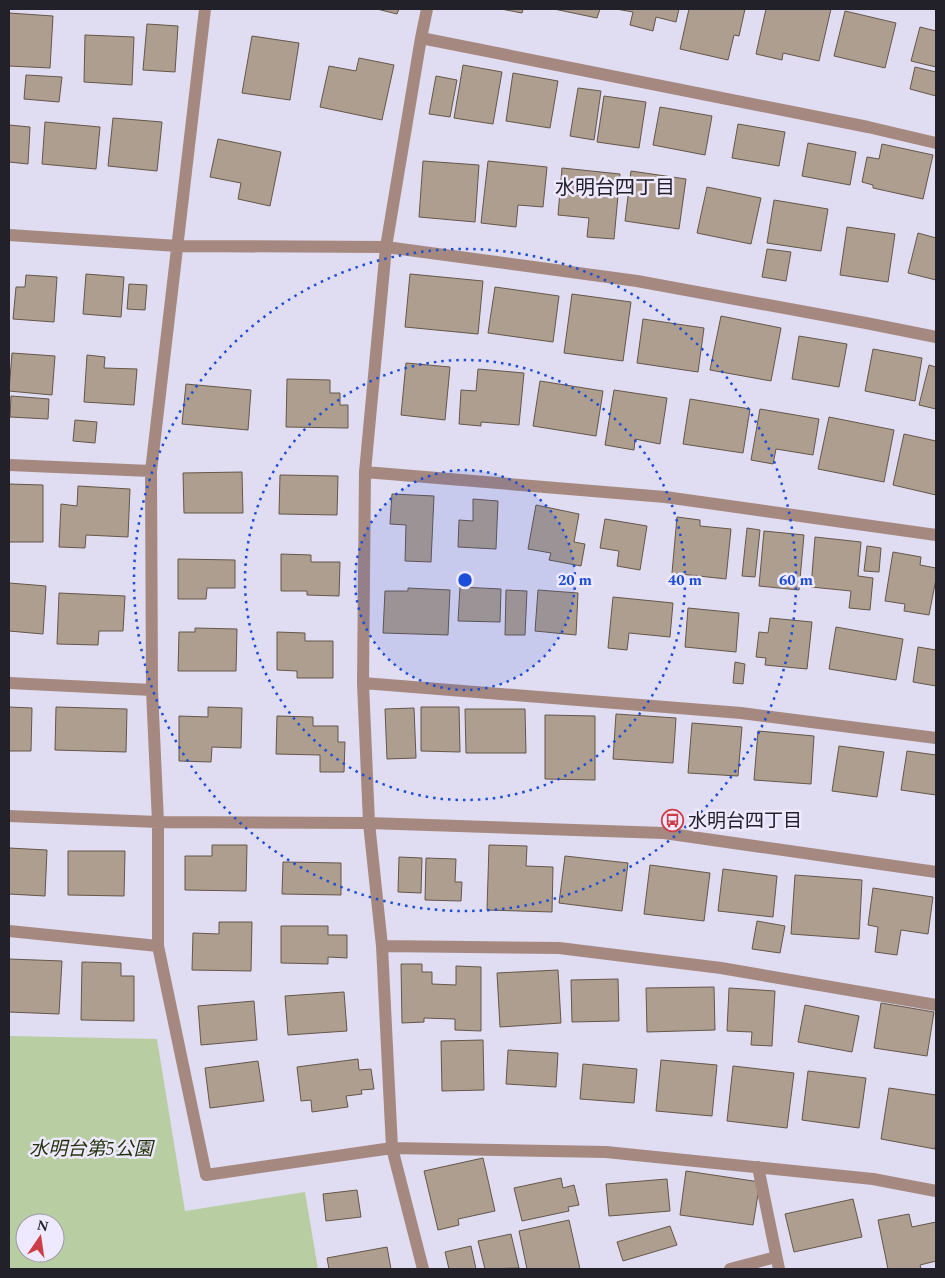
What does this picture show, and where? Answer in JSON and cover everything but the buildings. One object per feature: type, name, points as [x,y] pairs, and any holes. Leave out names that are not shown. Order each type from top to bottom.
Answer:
[{"type":"street","points":[[205,9],[151,471],[152,690],[158,822],[158,946],[206,1175],[392,1148],[606,1152],[872,1179],[936,1191]]},
{"type":"street","points":[[423,1269],[392,1148],[382,946],[369,824],[363,683],[365,472],[386,247],[427,9]]},
{"type":"street","points":[[421,38],[868,126],[936,143]]},
{"type":"street","points":[[9,235],[178,246],[386,247],[637,281],[866,322],[936,337]]},
{"type":"street","points":[[9,465],[151,471]]},
{"type":"street","points":[[365,472],[666,496],[936,535]]},
{"type":"street","points":[[9,683],[152,690]]},
{"type":"street","points":[[363,683],[741,713],[936,738]]},
{"type":"street","points":[[9,816],[158,822],[369,824],[664,833],[936,872]]},
{"type":"street","points":[[9,931],[158,946]]},
{"type":"street","points":[[382,946],[559,948],[720,968],[936,1005]]},
{"type":"street","points":[[730,1269],[777,1263],[758,1168]]},
{"type":"green space","name":"水明台第5公園","points":[[9,1036],[157,1039],[185,1211],[305,1192],[318,1269],[9,1269]]},
{"type":"place","name":"水明台四丁目","points":[[672,820]]},
{"type":"district","name":"水明台四丁目","points":[[615,187]]}]
